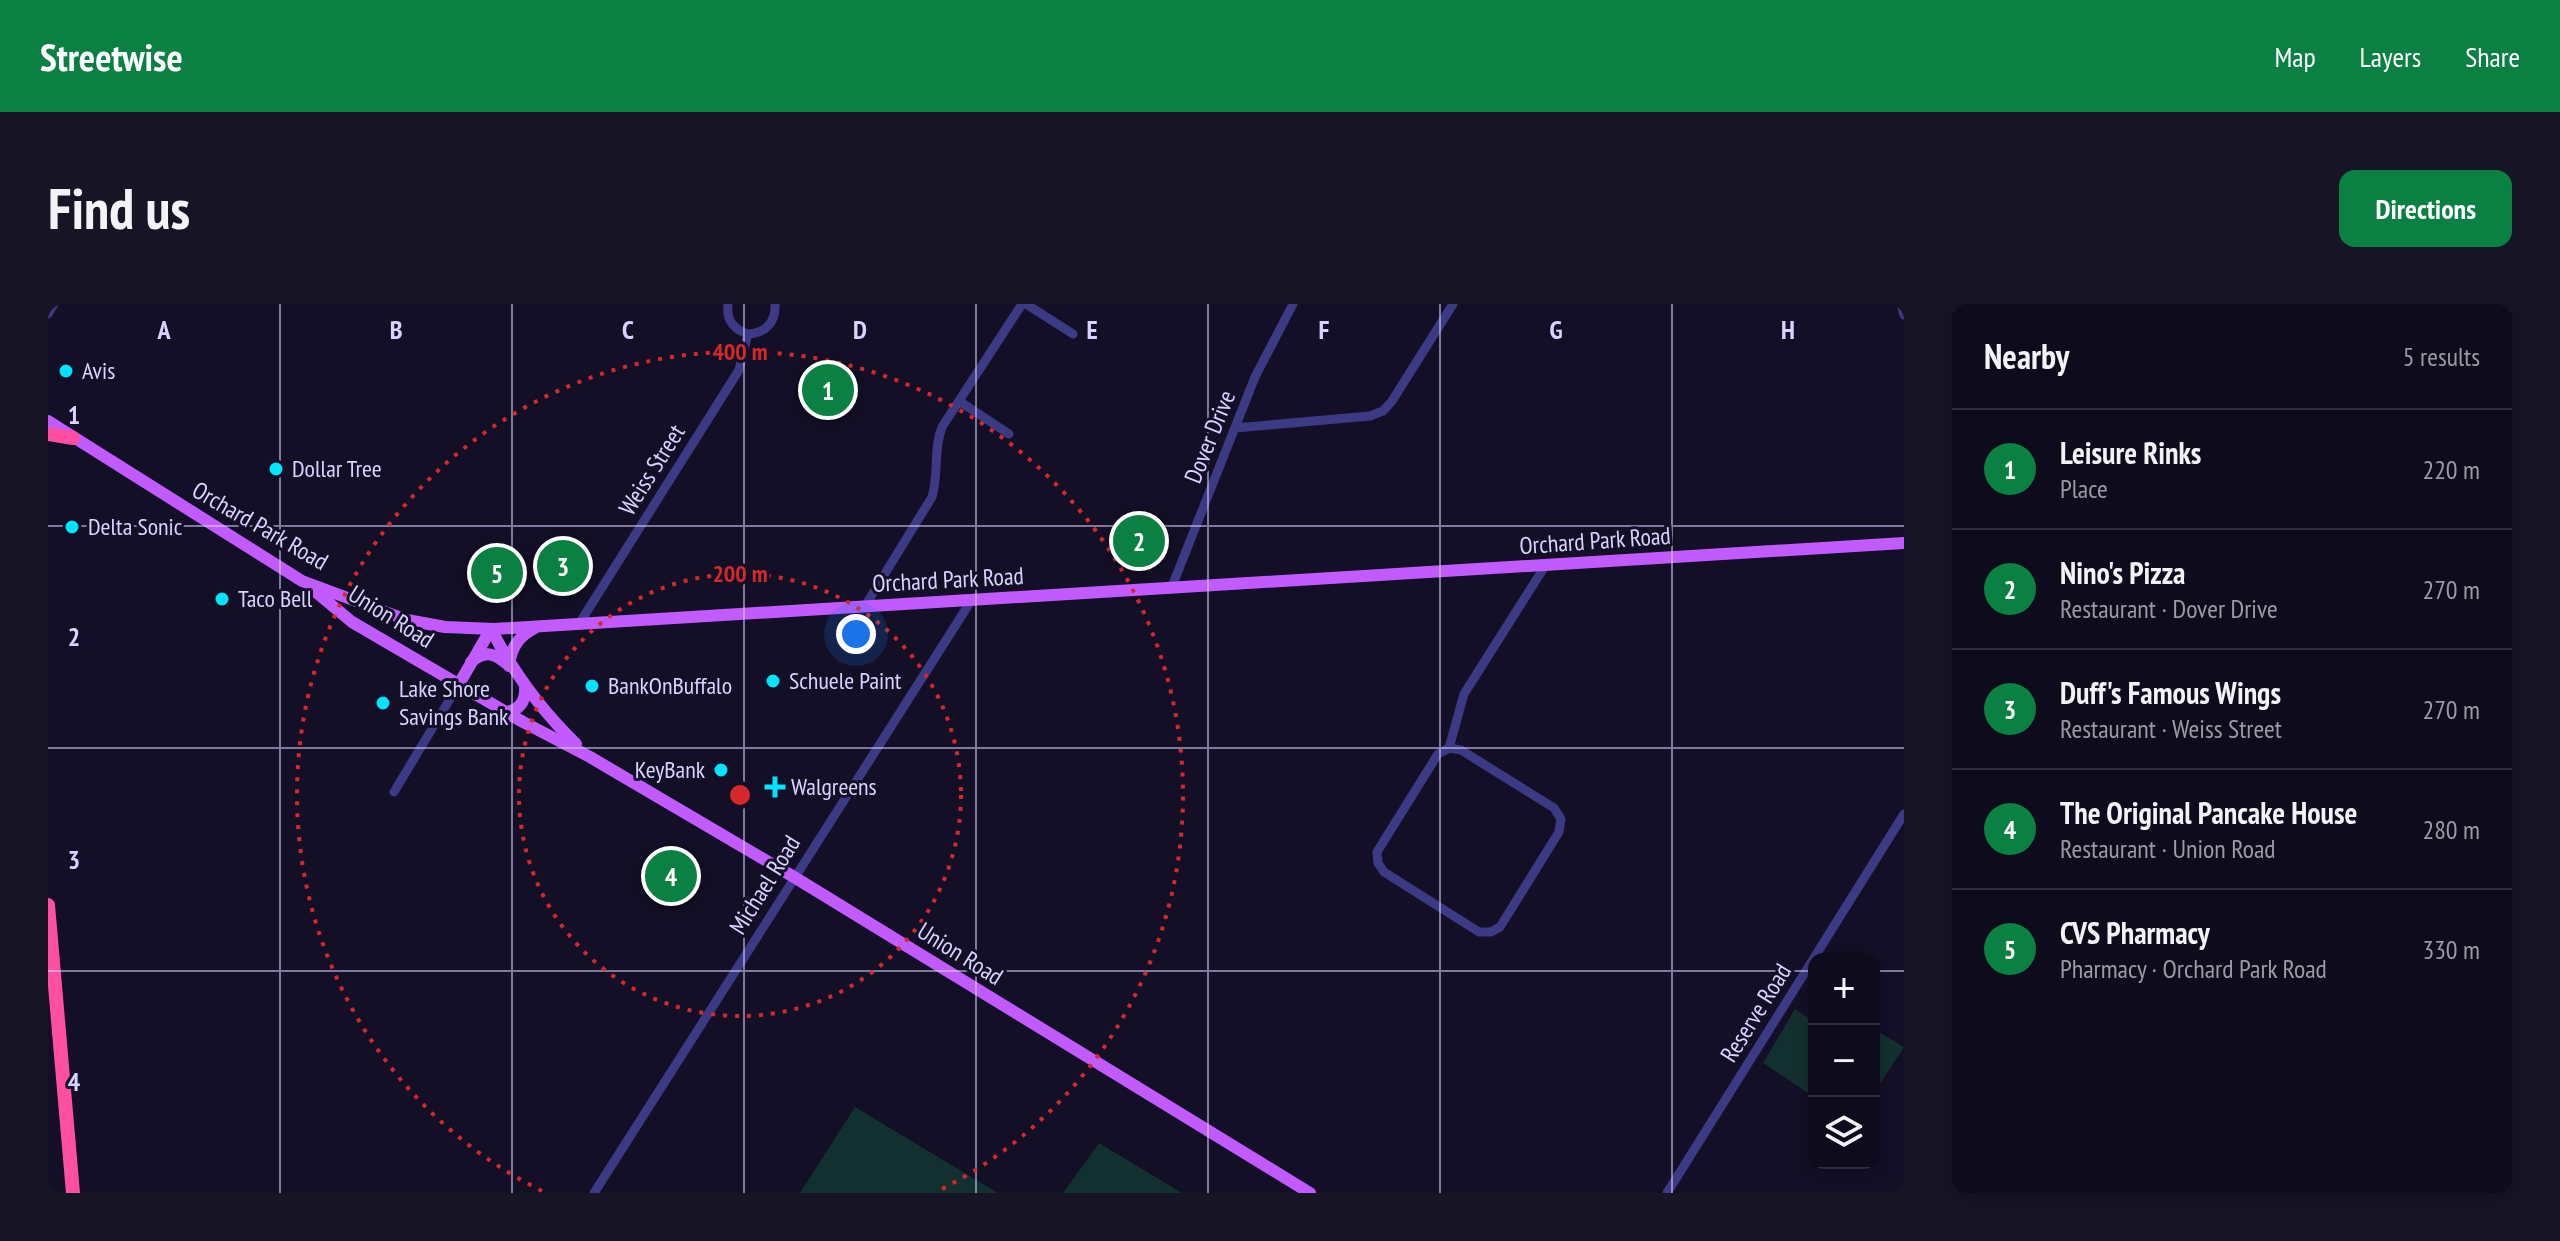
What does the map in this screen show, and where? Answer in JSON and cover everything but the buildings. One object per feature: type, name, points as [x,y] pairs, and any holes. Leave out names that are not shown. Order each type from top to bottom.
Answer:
[{"type":"highway","points":[[48,434],[73,438]]},
{"type":"highway","points":[[48,905],[73,1193]]},
{"type":"main road","name":"Orchard Park Road","points":[[48,421],[302,581],[407,620],[445,627],[491,629],[579,624],[1904,543]]},
{"type":"main road","name":"Union Road","points":[[302,581],[352,622],[586,754],[794,877],[1310,1193]]},
{"type":"main road","points":[[509,666],[516,642],[538,626]]},
{"type":"main road","name":"Union Road","points":[[491,629],[509,666],[560,730],[586,754]]},
{"type":"main road","points":[[459,684],[491,629]]},
{"type":"main road","points":[[469,664],[487,653],[493,653],[509,666]]},
{"type":"main road","points":[[507,712],[521,705],[526,694],[525,686]]},
{"type":"street","points":[[48,314],[54,304]]},
{"type":"street","points":[[728,304],[732,325],[748,334],[766,329],[773,322],[775,304]]},
{"type":"street","points":[[865,606],[929,506],[936,486],[939,435],[1024,304],[1073,334]]},
{"type":"street","name":"Dover Drive","points":[[1171,589],[1267,351],[1293,304]]},
{"type":"street","points":[[1235,428],[1370,416],[1383,411],[1453,304]]},
{"type":"street","points":[[1901,304],[1904,315]]},
{"type":"street","name":"Weiss Street","points":[[579,624],[739,370],[748,334]]},
{"type":"street","points":[[959,401],[1009,434]]},
{"type":"street","points":[[1449,748],[1461,750],[1554,808],[1561,819],[1559,832],[1500,927],[1491,932],[1479,932],[1384,872],[1378,863],[1377,852],[1438,754],[1449,748],[1464,694],[1545,566]]},
{"type":"street","name":"Michael Road","points":[[594,1193],[971,601]]},
{"type":"street","points":[[394,792],[459,684]]},
{"type":"street","name":"Reserve Road","points":[[1667,1193],[1903,819]]},
{"type":"green space","points":[[1795,1009],[1808,1018],[1808,1093],[1763,1063]]},
{"type":"green space","points":[[1880,1033],[1904,1047],[1880,1084]]},
{"type":"green space","points":[[855,1107],[998,1193],[800,1193]]},
{"type":"green space","points":[[1099,1143],[1182,1193],[1063,1193]]},
{"type":"place","name":"Avis","points":[[66,371]]},
{"type":"place","name":"Leisure Rinks","points":[[828,390]]},
{"type":"place","name":"Dollar Tree","points":[[276,469]]},
{"type":"place","name":"Delta Sonic","points":[[72,527]]},
{"type":"place","name":"Nino's Pizza","points":[[1139,541]]},
{"type":"place","name":"Duff's Famous Wings","points":[[563,566]]},
{"type":"place","name":"CVS Pharmacy","points":[[497,573]]},
{"type":"place","name":"Taco Bell","points":[[222,599]]},
{"type":"place","name":"Schuele Paint","points":[[773,681]]},
{"type":"place","name":"BankOnBuffalo","points":[[592,686]]},
{"type":"place","name":"Lake Shore Savings Bank","points":[[383,703]]},
{"type":"place","name":"KeyBank","points":[[721,770]]},
{"type":"place","name":"Walgreens","points":[[775,787]]},
{"type":"place","name":"The Original Pancake House","points":[[671,876]]}]
